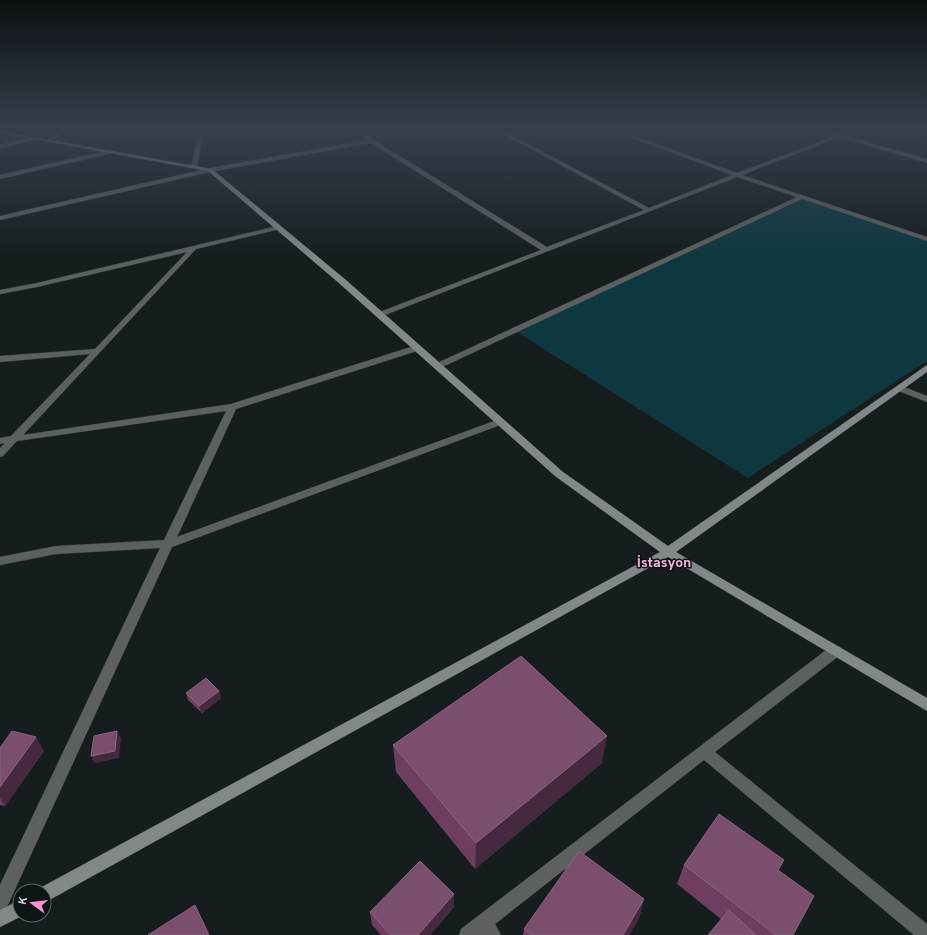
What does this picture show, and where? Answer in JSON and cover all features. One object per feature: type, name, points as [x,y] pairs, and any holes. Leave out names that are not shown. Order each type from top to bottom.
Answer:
[{"type":"street","points":[[0,177],[19,173]]},
{"type":"street","points":[[0,218],[198,173]]},
{"type":"street","points":[[213,173],[380,315],[559,474],[668,552],[927,705]]},
{"type":"street","points":[[422,173],[546,250]]},
{"type":"street","points":[[578,173],[649,210]]},
{"type":"street","points":[[730,173],[927,239]]},
{"type":"street","points":[[380,315],[742,173]]},
{"type":"street","points":[[438,366],[802,197]]},
{"type":"street","points":[[0,292],[37,285],[278,228]]},
{"type":"street","points":[[0,454],[194,248]]},
{"type":"street","points":[[0,441],[232,407],[416,348]]},
{"type":"street","points":[[0,359],[96,351]]},
{"type":"street","points":[[52,891],[668,552],[927,368]]},
{"type":"street","points":[[899,388],[927,399]]},
{"type":"street","points":[[0,903],[232,407]]},
{"type":"street","points":[[0,561],[56,550],[168,544],[500,422]]},
{"type":"street","points":[[467,935],[488,929],[704,751],[835,651]]},
{"type":"street","points":[[704,751],[927,935]]},
{"type":"street","points":[[0,920],[12,913]]},
{"type":"shaded area","points":[[802,197],[927,239],[927,361],[748,478],[514,330]]},
{"type":"building","points":[[521,656],[607,736],[476,843],[393,745]]},
{"type":"building","points":[[206,678],[219,691],[199,706],[186,693]]},
{"type":"building","points":[[12,731],[36,737],[0,787],[0,748]]},
{"type":"building","points":[[117,731],[115,751],[91,756],[94,736]]},
{"type":"building","points":[[719,814],[784,860],[778,870],[814,896],[793,935],[776,935],[684,865]]},
{"type":"building","points":[[579,851],[644,899],[623,935],[531,935],[524,929]]},
{"type":"building","points":[[420,861],[454,894],[418,935],[391,935],[370,912]]},
{"type":"building","points":[[195,905],[209,935],[148,935]]},
{"type":"building","points":[[729,910],[756,935],[708,935]]},
{"type":"district","name":"İstasyon","points":[[664,562]]}]
